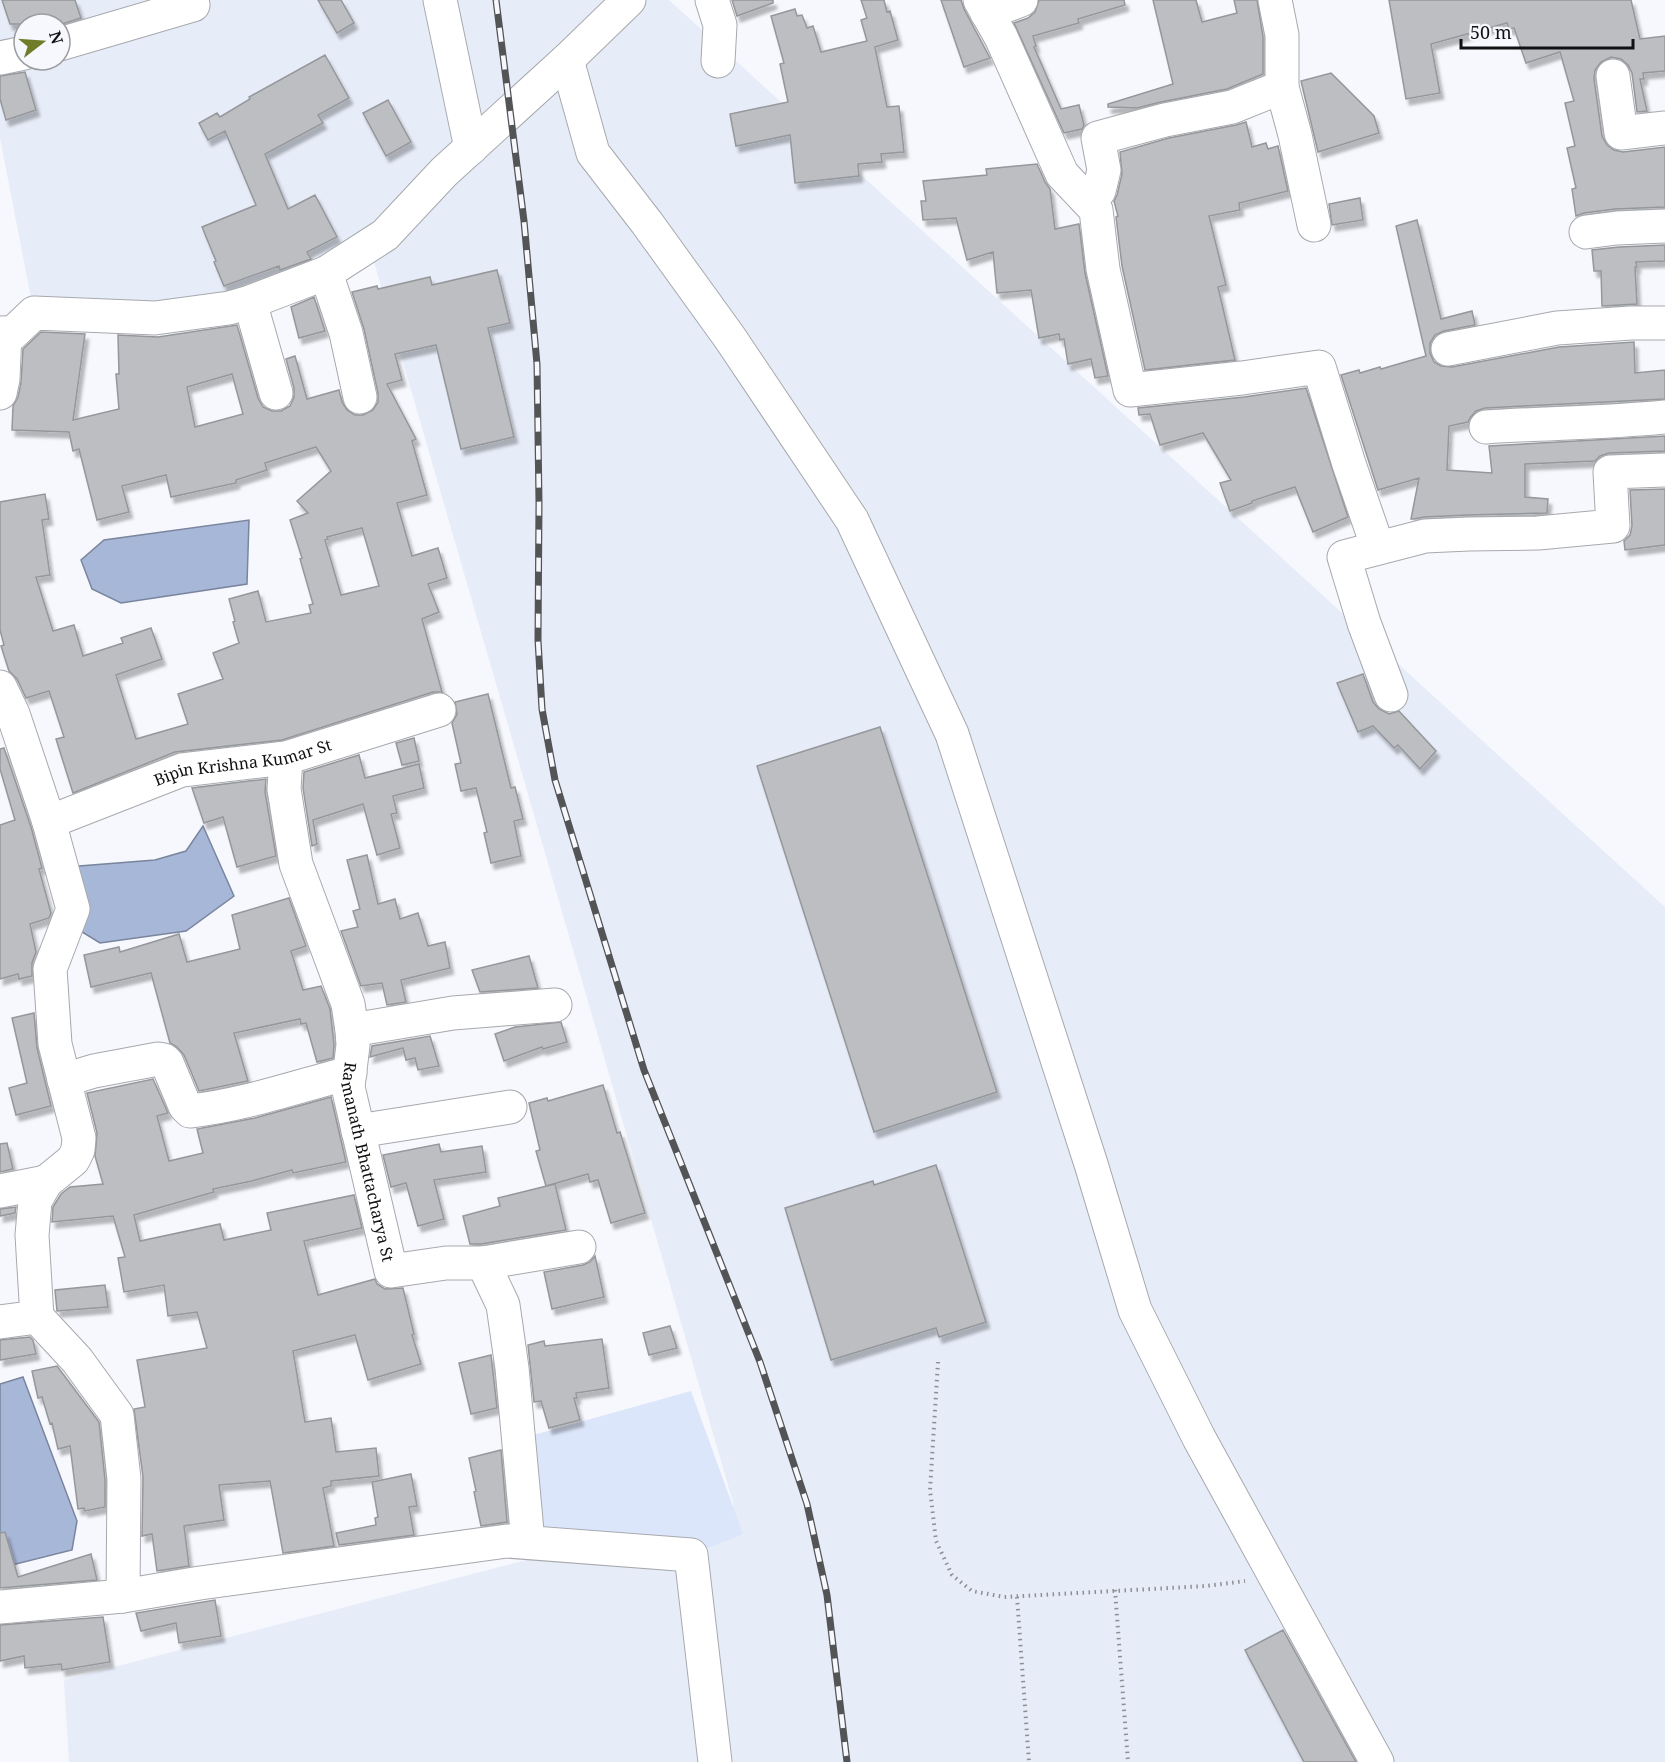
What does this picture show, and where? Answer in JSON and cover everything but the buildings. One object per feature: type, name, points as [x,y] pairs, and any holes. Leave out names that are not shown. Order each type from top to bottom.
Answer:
[{"type":"street","points":[[440,0],[471,148]]},
{"type":"street","points":[[0,393],[3,379],[3,333],[12,334],[34,313],[155,318],[229,308],[326,273],[385,236],[444,172],[629,0]]},
{"type":"street","points":[[712,0],[720,25],[718,61]]},
{"type":"street","points":[[1022,0],[984,7],[1001,37],[1062,174],[1096,210],[1103,269],[1130,390],[1319,367],[1378,548]]},
{"type":"street","points":[[1275,0],[1282,35],[1282,87],[1295,135],[1314,225]]},
{"type":"street","points":[[72,40],[193,5]]},
{"type":"street","points":[[567,60],[592,153],[647,223],[730,338],[852,520],[952,734],[1135,1310],[1198,1438],[1377,1762]]},
{"type":"street","points":[[1613,76],[1621,133],[1665,128]]},
{"type":"street","points":[[1082,194],[1099,190],[1104,170],[1098,138],[1165,120],[1232,107],[1282,87]]},
{"type":"street","points":[[1586,232],[1665,226]]},
{"type":"street","points":[[326,273],[346,333],[360,397]]},
{"type":"street","points":[[250,302],[276,393]]},
{"type":"street","points":[[1448,350],[1557,328],[1665,323]]},
{"type":"street","points":[[1486,427],[1616,422],[1665,417]]},
{"type":"street","points":[[1391,695],[1364,623],[1344,558],[1425,537],[1538,533],[1613,526],[1610,472],[1665,470]]},
{"type":"street","points":[[0,687],[13,714],[49,822],[73,909],[50,969],[55,1044],[79,1138],[78,1150],[72,1160],[46,1182],[35,1201],[32,1235],[37,1317],[77,1360],[117,1415],[124,1479],[123,1596]]},
{"type":"street","name":"Bipin Krishna Kumar St","points":[[49,822],[182,770],[286,758],[439,710]]},
{"type":"street","name":"Ramanath Bhattacharya St","points":[[286,758],[284,789],[296,864],[348,1004],[353,1045],[348,1087],[391,1271],[446,1263],[483,1263]]},
{"type":"street","points":[[352,1030],[453,1013],[555,1005]]},
{"type":"street","points":[[64,1080],[94,1071],[164,1059],[190,1111],[254,1100],[303,1084],[350,1073]]},
{"type":"street","points":[[358,1131],[510,1107]]},
{"type":"street","points":[[0,1191],[46,1182]]},
{"type":"street","points":[[528,1542],[512,1368],[503,1305],[483,1263],[579,1247]]},
{"type":"street","points":[[0,1322],[37,1317]]},
{"type":"street","points":[[0,1607],[123,1596],[200,1583],[507,1541],[691,1555],[715,1762]]},
{"type":"path","points":[[938,1362],[930,1490],[936,1541],[952,1575],[972,1591],[1004,1597],[1206,1586],[1241,1582],[1271,1571]]},
{"type":"path","points":[[1115,1590],[1128,1762]]},
{"type":"path","points":[[1017,1596],[1029,1762]]},
{"type":"shaded area","points":[[0,0],[669,0],[1665,907],[1665,1762],[69,1762],[64,1680],[734,1506],[374,262],[208,300],[32,303],[0,138]]},
{"type":"shaded area","points":[[249,520],[247,584],[121,603],[92,589],[81,560],[104,540]]},
{"type":"shaded area","points":[[203,826],[234,896],[186,931],[100,943],[74,927],[67,867],[155,860],[186,851]]},
{"type":"shaded area","points":[[23,1377],[77,1521],[72,1550],[0,1568],[0,1384]]},
{"type":"shaded area","points":[[691,1391],[743,1534],[691,1555],[528,1542],[519,1439]]},
{"type":"railway","points":[[496,0],[524,221],[537,364],[538,640],[542,709],[555,780],[644,1070],[760,1362],[807,1504],[827,1595],[847,1762]]}]
